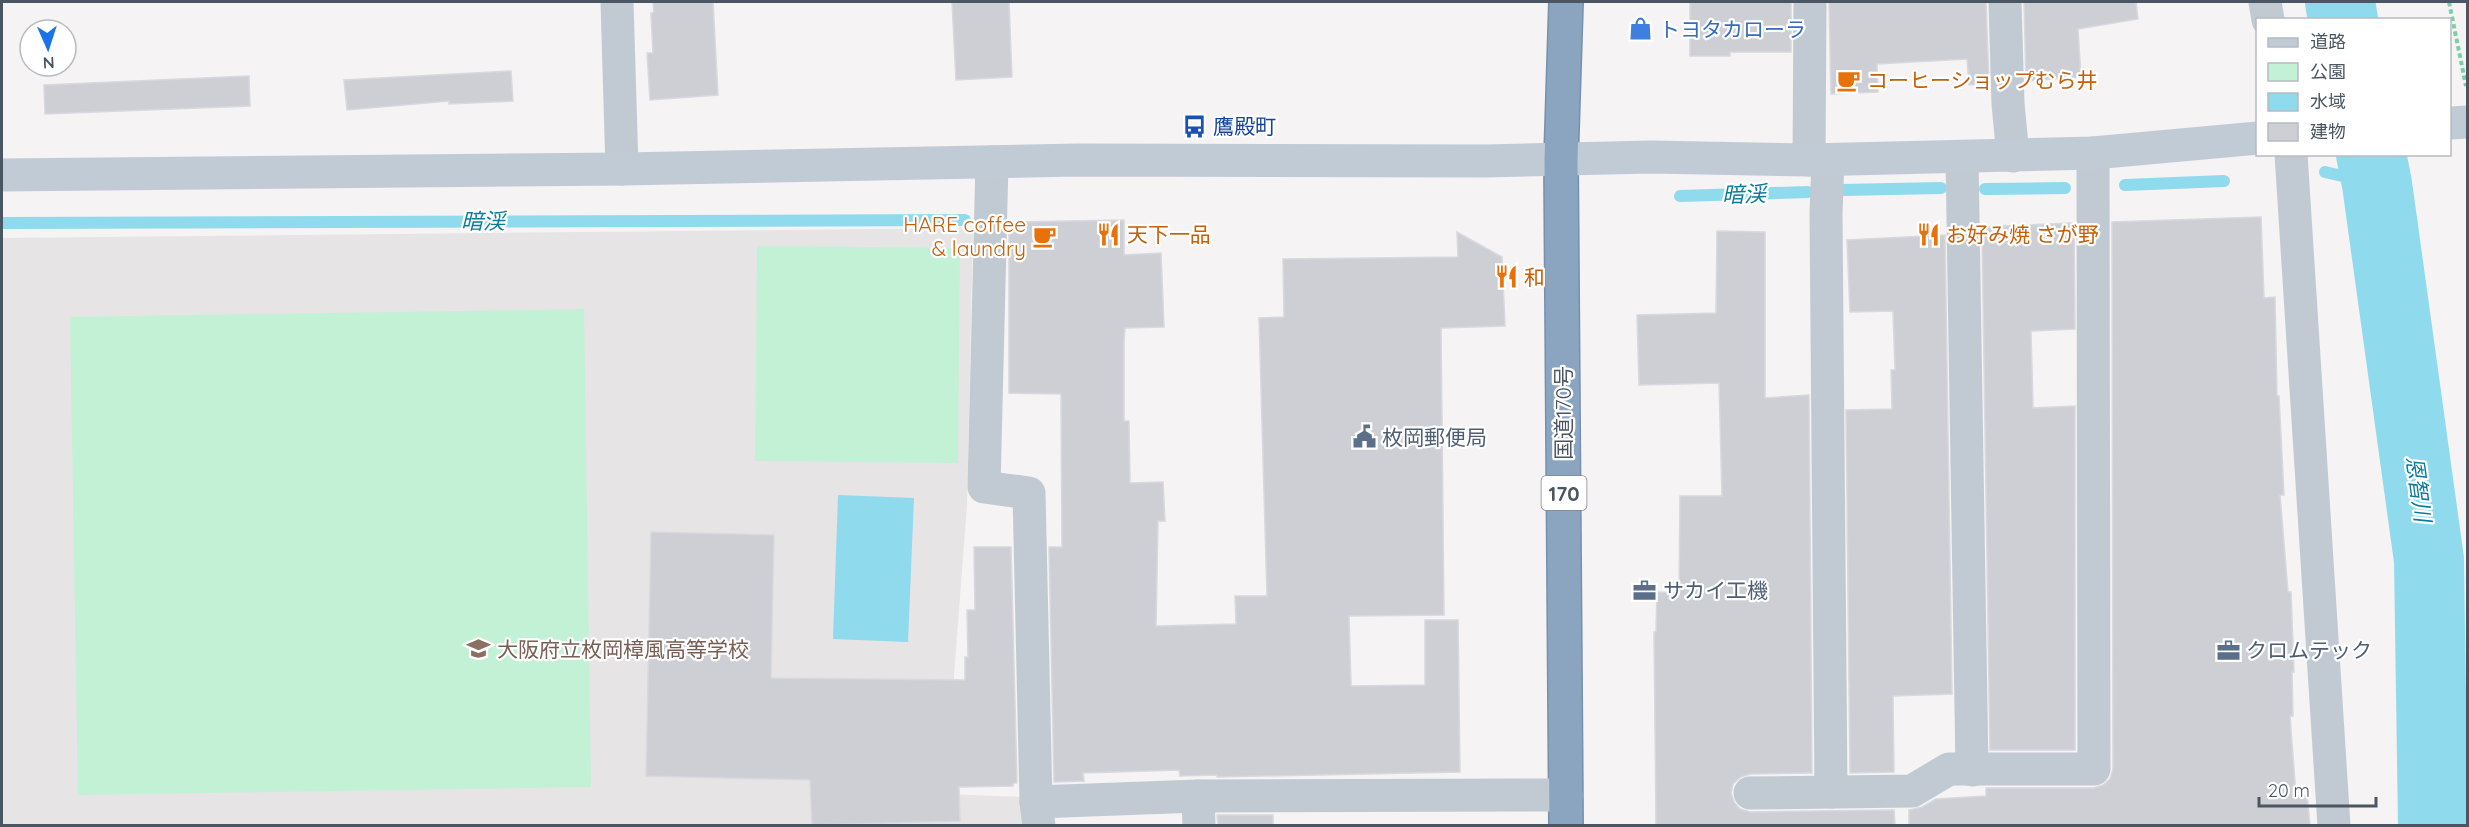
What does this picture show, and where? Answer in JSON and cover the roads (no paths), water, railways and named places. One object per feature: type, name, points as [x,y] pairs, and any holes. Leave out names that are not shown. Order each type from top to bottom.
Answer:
[{"type":"highway","name":"国道170号","points":[[1566,2],[1561,160],[1566,810]]},
{"type":"street","points":[[617,2],[622,169]]},
{"type":"street","points":[[1810,2],[1819,160],[1826,214],[1831,792]]},
{"type":"street","points":[[2005,2],[2008,104],[2013,156]]},
{"type":"street","points":[[2265,2],[2268,18]]},
{"type":"street","points":[[2,175],[622,169],[992,162],[1561,160],[1651,157],[1819,160],[2093,153],[2256,138]]},
{"type":"street","points":[[1750,793],[1912,791],[1949,769],[2094,769],[2093,153]]},
{"type":"street","points":[[2291,156],[2334,825]]},
{"type":"street","points":[[1962,157],[1972,770]]},
{"type":"street","points":[[992,162],[984,487],[1029,493],[1037,814],[1566,810]]},
{"type":"water","points":[[838,495],[914,498],[908,642],[833,639]]},
{"type":"waterway","name":"恩智川","points":[[2340,2],[2343,18]]},
{"type":"waterway","name":"恩智川","points":[[2371,156],[2429,560],[2433,826]]},
{"type":"waterway","name":"暗渓","points":[[2325,172],[2377,184]]},
{"type":"waterway","name":"暗渓","points":[[2125,185],[2224,181]]},
{"type":"waterway","name":"暗渓","points":[[1842,190],[1941,188]]},
{"type":"waterway","name":"暗渓","points":[[1985,189],[2065,188]]},
{"type":"waterway","name":"暗渓","points":[[1680,196],[1808,192]]},
{"type":"waterway","name":"暗渓","points":[[2,223],[965,220]]},
{"type":"place","name":"トヨタカローラ","points":[[1641,29]]},
{"type":"place","name":"コーヒーショップむら井","points":[[1849,80]]},
{"type":"place","name":"鷹殿町","points":[[1195,126]]},
{"type":"place","name":"天下一品","points":[[1109,234]]},
{"type":"place","name":"お好み焼 さが野","points":[[1928,234]]},
{"type":"place","name":"HARE coffee & laundry","points":[[1044,236]]},
{"type":"place","name":"和","points":[[1506,277]]},
{"type":"place","name":"枚岡郵便局","points":[[1364,437]]},
{"type":"place","name":"サカイ工機","points":[[1645,590]]},
{"type":"place","name":"大阪府立枚岡樟風高等学校","points":[[479,649]]},
{"type":"place","name":"クロムテック","points":[[2228,650]]}]
